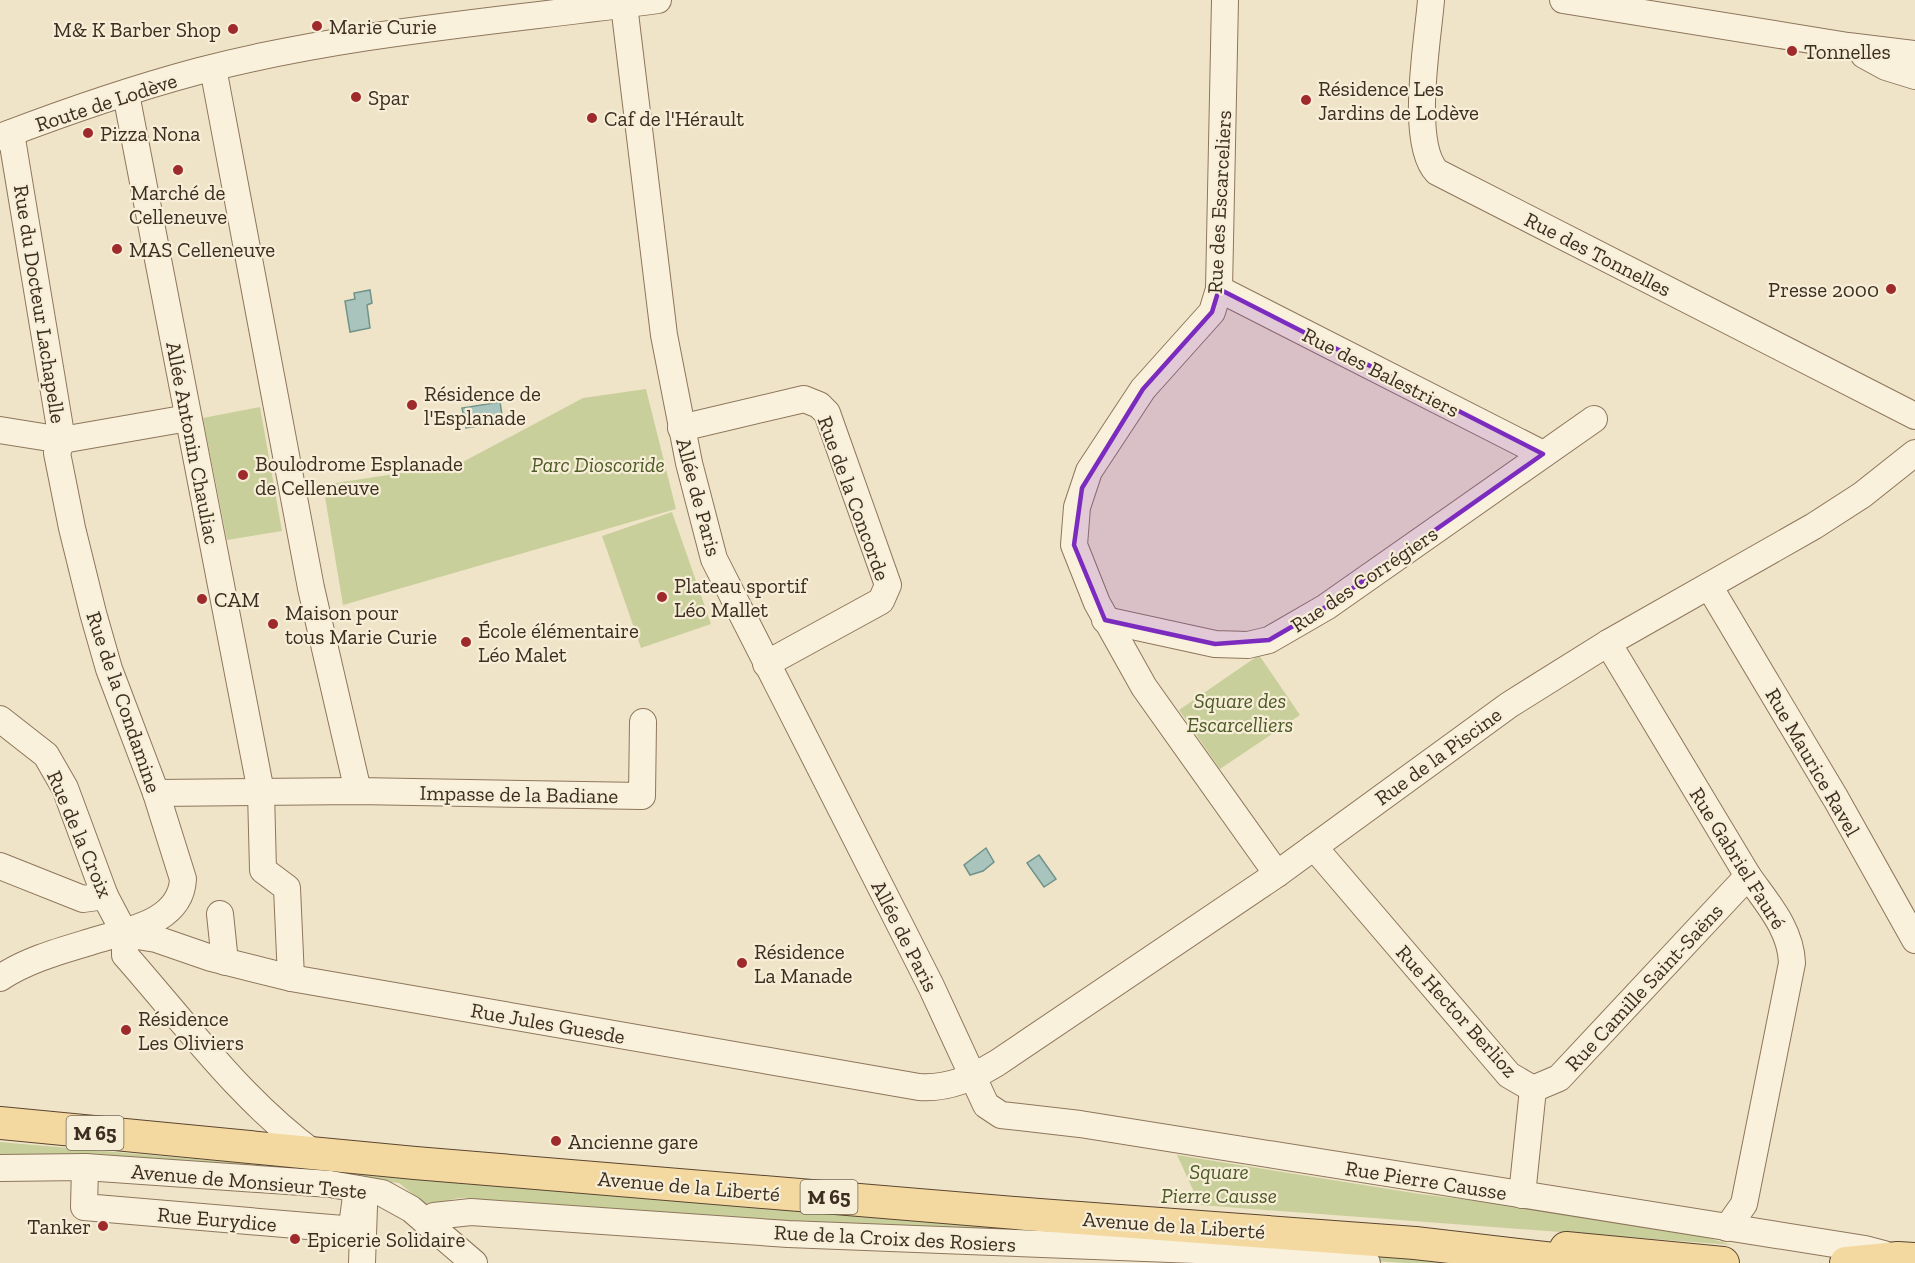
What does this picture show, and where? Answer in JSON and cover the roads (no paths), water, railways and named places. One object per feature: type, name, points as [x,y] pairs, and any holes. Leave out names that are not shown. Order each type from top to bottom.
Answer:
[{"type":"main road","name":"Avenue de la Liberté","points":[[0,1123],[315,1154],[1028,1214],[1416,1243],[1590,1263]]},
{"type":"main road","name":"Avenue de la Liberté","points":[[1416,1243],[1494,1242],[1723,1263]]},
{"type":"main road","points":[[1846,1263],[1907,1258]]},
{"type":"street","name":"Route de Lodève","points":[[6,135],[126,94],[213,68],[366,38],[658,0]]},
{"type":"street","name":"Rue des Escarceliers","points":[[1226,0],[1219,289],[1212,312],[1143,389],[1089,471],[1077,507],[1074,545],[1105,620],[1144,687],[1277,874]]},
{"type":"street","name":"Rue des Tonnelles","points":[[1431,0],[1422,115],[1423,145],[1430,165],[1437,172],[1915,417]]},
{"type":"street","points":[[1563,0],[1848,46],[1915,54]]},
{"type":"street","name":"Allée de Paris","points":[[624,5],[664,335],[681,428],[714,560],[931,986],[973,1077]]},
{"type":"street","points":[[1848,46],[1886,67],[1915,76]]},
{"type":"street","points":[[156,794],[358,791],[311,588],[213,68]]},
{"type":"street","name":"Allée Antonin Chauliac","points":[[126,94],[261,792],[262,870],[287,888],[291,978]]},
{"type":"street","name":"Rue du Docteur Lachapelle","points":[[6,135],[62,440]]},
{"type":"street","name":"Rue des Balestriers","points":[[1219,289],[1543,454]]},
{"type":"street","name":"Rue de la Concorde","points":[[681,428],[804,399],[819,405],[827,413],[888,585],[881,601],[766,664]]},
{"type":"street","points":[[0,430],[62,440],[188,418]]},
{"type":"street","name":"Rue des Corrégiers","points":[[1105,620],[1215,644],[1248,645],[1269,640],[1326,607],[1594,418]]},
{"type":"street","name":"Rue de la Condamine","points":[[62,440],[57,453],[72,528],[109,669],[156,794],[183,879],[183,890],[178,899],[155,921],[125,934]]},
{"type":"street","name":"Rue de la Piscine","points":[[973,1077],[1277,874],[1509,705],[1608,643],[1862,495],[1915,453]]},
{"type":"street","name":"Rue Maurice Ravel","points":[[1709,586],[1836,799],[1915,940]]},
{"type":"street","name":"Rue Gabriel Fauré","points":[[1608,643],[1748,876],[1786,932],[1792,948],[1792,963],[1744,1204],[1727,1228]]},
{"type":"street","name":"Rue de la Croix","points":[[0,718],[46,755],[64,788],[105,896],[125,934],[125,955],[249,1097],[280,1128],[315,1154]]},
{"type":"street","name":"Impasse de la Badiane","points":[[358,791],[642,796],[643,722]]},
{"type":"street","name":"Rue Hector Berlioz","points":[[1314,847],[1509,1076],[1533,1089],[1522,1195]]},
{"type":"street","points":[[0,866],[83,899],[105,896]]},
{"type":"street","name":"Rue Camille Saint-Saëns","points":[[1533,1089],[1559,1078],[1748,876]]},
{"type":"street","points":[[220,914],[225,962]]},
{"type":"street","points":[[0,978],[53,954],[125,934]]},
{"type":"street","name":"Rue Jules Guesde","points":[[125,934],[156,939],[225,962],[291,978],[919,1088],[950,1085],[973,1077]]},
{"type":"street","name":"Rue Pierre Causse","points":[[973,1077],[986,1105],[1002,1115],[1080,1124],[1865,1249],[1907,1258]]},
{"type":"street","name":"Avenue de Monsieur Teste","points":[[0,1168],[85,1167],[382,1193],[411,1209],[474,1263]]},
{"type":"street","name":"Rue Eurydice","points":[[85,1167],[84,1207],[343,1229],[352,1226],[363,1190]]},
{"type":"street","points":[[362,1263],[363,1190]]},
{"type":"street","name":"Rue de la Croix des Rosiers","points":[[426,1222],[434,1216],[471,1212],[1044,1254],[1196,1250],[1367,1263]]},
{"type":"water","points":[[370,290],[372,303],[367,305],[370,328],[350,332],[345,301],[355,299],[354,293]]},
{"type":"water","points":[[500,402],[503,422],[466,428],[462,408]]},
{"type":"water","points":[[986,848],[994,862],[983,871],[970,875],[964,865]]},
{"type":"water","points":[[1039,855],[1056,879],[1044,887],[1027,863]]},
{"type":"place","name":"Marie Curie","points":[[317,26]]},
{"type":"place","name":"M& K Barber Shop","points":[[233,29]]},
{"type":"place","name":"Tonnelles","points":[[1792,51]]},
{"type":"place","name":"Spar","points":[[356,97]]},
{"type":"place","name":"Résidence Les Jardins de Lodève","points":[[1306,100]]},
{"type":"place","name":"Caf de l'Hérault","points":[[592,118]]},
{"type":"place","name":"Pizza Nona","points":[[88,133]]},
{"type":"place","name":"Marché de Celleneuve","points":[[178,170]]},
{"type":"place","name":"MAS Celleneuve","points":[[117,249]]},
{"type":"place","name":"Presse 2000","points":[[1891,289]]},
{"type":"place","name":"Résidence de l'Esplanade","points":[[412,405]]},
{"type":"place","name":"Boulodrome Esplanade de Celleneuve","points":[[243,475]]},
{"type":"place","name":"Plateau sportif Léo Mallet","points":[[662,597]]},
{"type":"place","name":"CAM","points":[[202,599]]},
{"type":"place","name":"Maison pour tous Marie Curie","points":[[273,624]]},
{"type":"place","name":"École élémentaire Léo Malet","points":[[466,642]]},
{"type":"place","name":"Résidence La Manade","points":[[742,963]]},
{"type":"place","name":"Résidence Les Oliviers","points":[[126,1030]]},
{"type":"place","name":"Ancienne gare","points":[[556,1141]]},
{"type":"place","name":"Tanker","points":[[103,1226]]},
{"type":"place","name":"Epicerie Solidaire","points":[[295,1239]]},
{"type":"park label","name":"Parc Dioscoride","points":[[598,464]]},
{"type":"park label","name":"Square des Escarcelliers","points":[[1240,712]]},
{"type":"park label","name":"Square Pierre Causse","points":[[1219,1183]]}]
